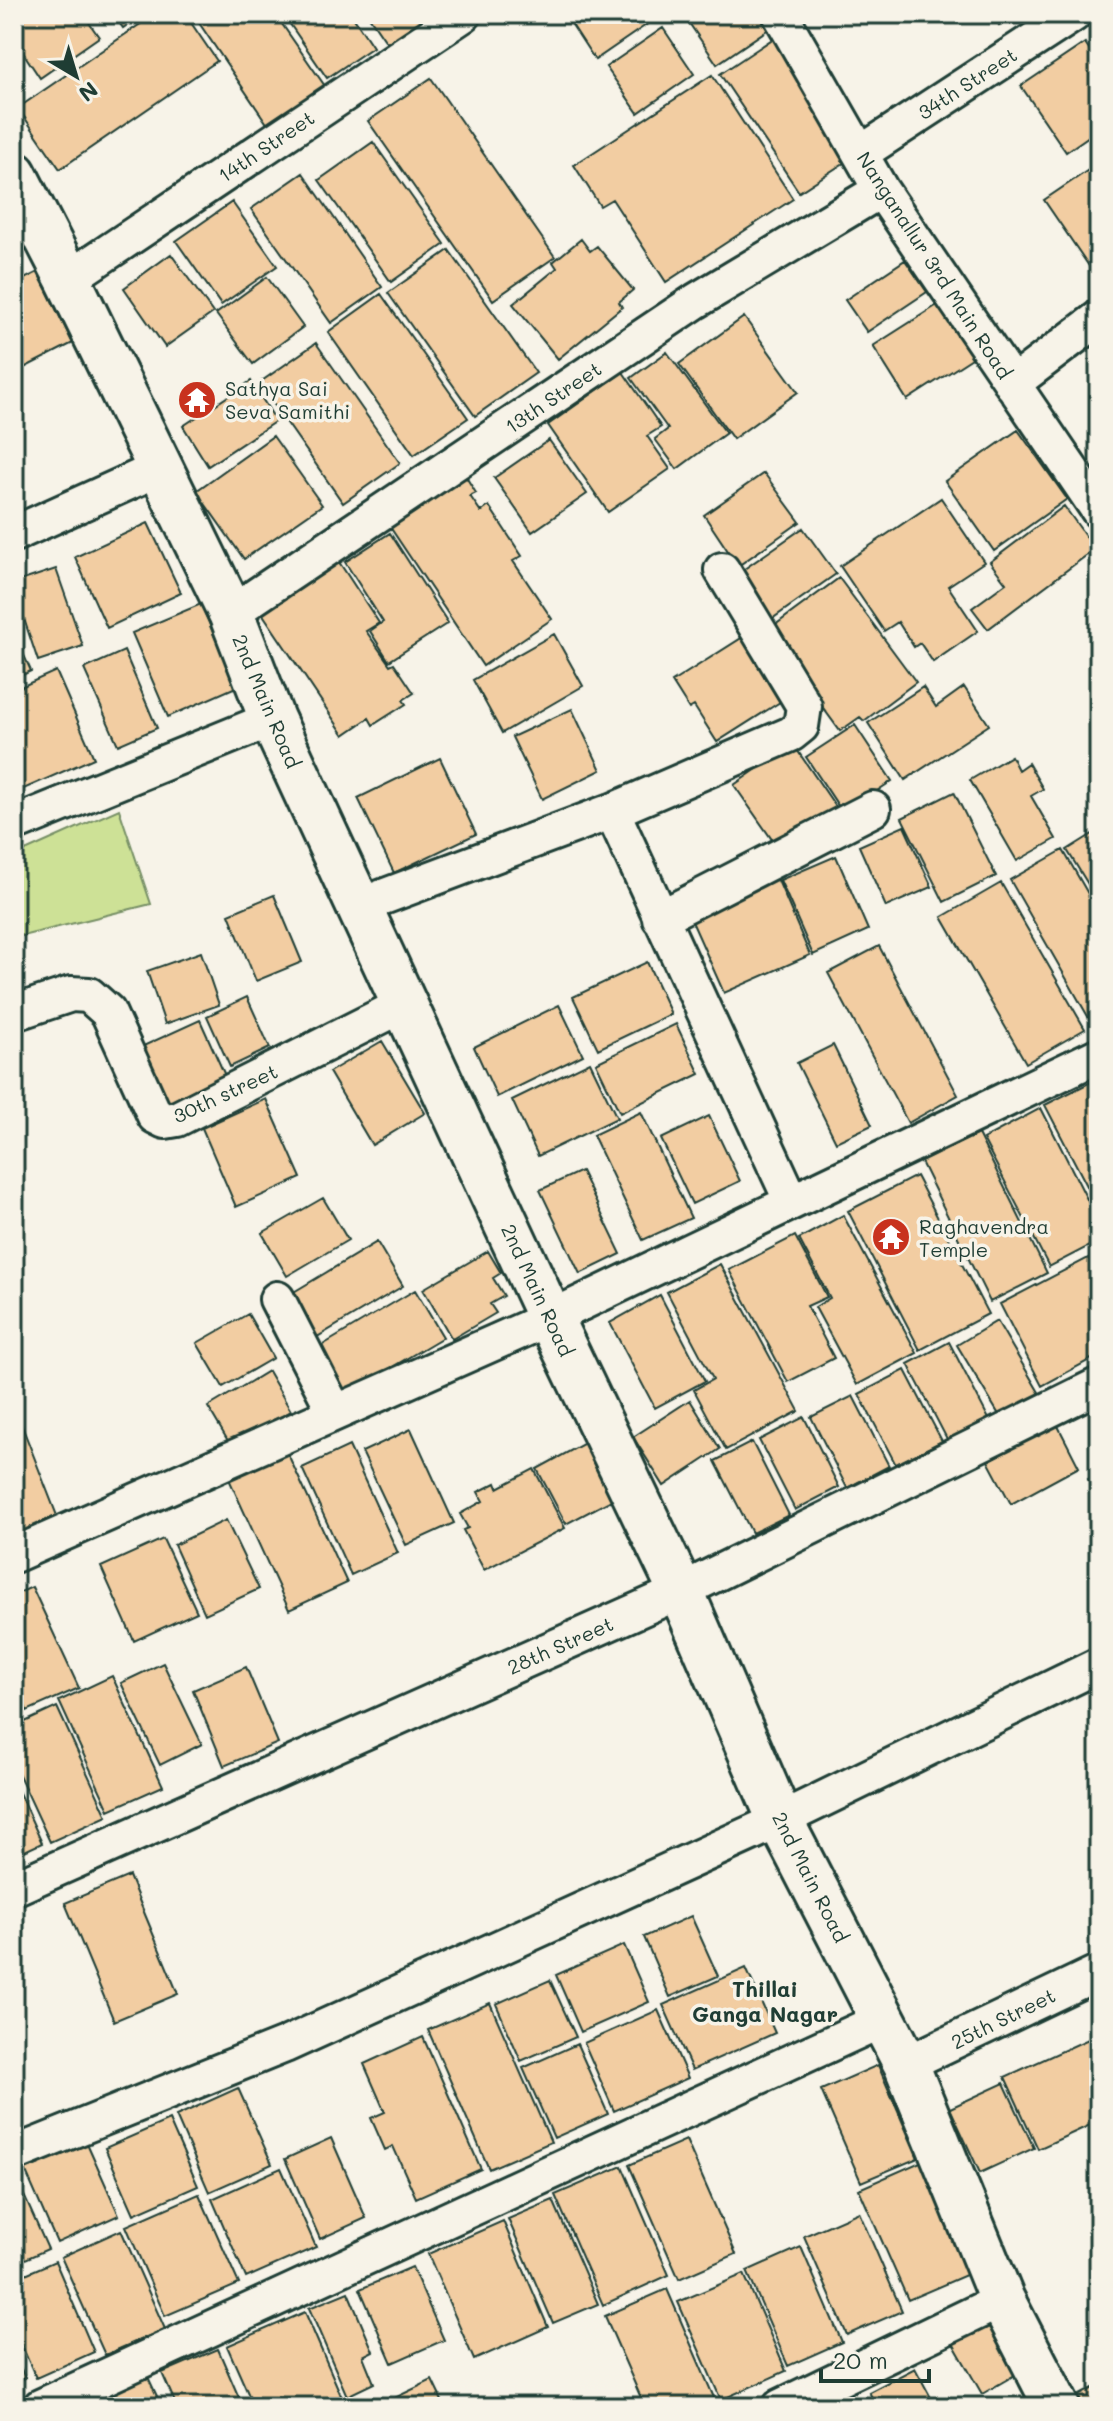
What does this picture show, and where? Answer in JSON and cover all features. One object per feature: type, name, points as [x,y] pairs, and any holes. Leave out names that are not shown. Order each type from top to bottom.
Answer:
[{"type":"street","name":"14th Street","points":[[68,279],[464,14]]},
{"type":"street","name":"Nanganallur 3rd Main Road","points":[[780,14],[881,190],[1099,511]]},
{"type":"street","name":"34th Street","points":[[861,153],[1074,14]]},
{"type":"street","name":"2nd Main Road","points":[[14,174],[231,613],[272,719],[550,1318],[681,1591],[780,1820],[906,2064],[1002,2300],[1057,2407]]},
{"type":"street","name":"13th Street","points":[[231,613],[696,301],[881,190]]},
{"type":"street","points":[[1012,384],[1099,318]]},
{"type":"street","points":[[14,534],[160,468]]},
{"type":"street","points":[[359,906],[612,811],[791,734],[801,726],[804,706],[722,570]]},
{"type":"street","points":[[14,824],[272,719]]},
{"type":"street","points":[[660,918],[873,809]]},
{"type":"street","points":[[612,811],[792,1202]]},
{"type":"street","name":"30th street","points":[[14,1013],[71,994],[89,995],[108,1012],[155,1116],[165,1121],[177,1119],[405,1004]]},
{"type":"street","points":[[14,1555],[550,1318],[1099,1055]]},
{"type":"street","points":[[277,1299],[335,1412]]},
{"type":"street","name":"28th Street","points":[[14,1888],[681,1591],[1099,1385]]},
{"type":"street","points":[[14,2154],[285,2045],[780,1820],[1099,1665]]},
{"type":"street","name":"25th Street","points":[[906,2064],[1099,1972]]},
{"type":"street","points":[[40,2407],[884,2019]]},
{"type":"street","points":[[780,2407],[1002,2300]]},
{"type":"green space","points":[[119,809],[151,904],[14,938],[14,856]]},
{"type":"building","points":[[14,14],[83,14],[99,37],[40,78],[14,39]]},
{"type":"building","points":[[113,14],[143,14],[123,28]]},
{"type":"building","points":[[155,14],[185,14],[217,61],[60,169],[18,108]]},
{"type":"building","points":[[193,14],[275,14],[327,89],[270,128]]},
{"type":"building","points":[[283,14],[351,14],[373,47],[327,78]]},
{"type":"building","points":[[367,14],[436,14],[389,46]]},
{"type":"building","points":[[565,14],[643,14],[649,23],[595,60]]},
{"type":"building","points":[[683,14],[774,14],[779,22],[717,64]]},
{"type":"building","points":[[992,14],[1015,14],[999,25]]},
{"type":"building","points":[[663,28],[694,74],[638,113],[606,67]]},
{"type":"building","points":[[777,36],[856,155],[799,192],[720,74]]},
{"type":"building","points":[[1085,43],[1099,63],[1099,129],[1066,152],[1021,86]]},
{"type":"building","points":[[712,75],[793,199],[666,282],[612,199],[600,206],[574,165]]},
{"type":"building","points":[[431,78],[555,257],[493,300],[368,121]]},
{"type":"building","points":[[373,142],[445,244],[391,282],[319,180]]},
{"type":"building","points":[[1090,169],[1099,183],[1099,263],[1091,269],[1044,200]]},
{"type":"building","points":[[303,173],[382,287],[331,323],[251,209]]},
{"type":"building","points":[[232,202],[277,266],[221,305],[176,241]]},
{"type":"building","points":[[581,239],[590,251],[597,246],[633,290],[619,302],[622,307],[558,359],[513,304],[557,268],[553,262]]},
{"type":"building","points":[[449,250],[536,373],[475,416],[388,293]]},
{"type":"building","points":[[171,254],[213,313],[165,347],[124,288]]},
{"type":"building","points":[[905,260],[927,292],[867,332],[845,300]]},
{"type":"building","points":[[38,272],[73,343],[14,373],[14,284]]},
{"type":"building","points":[[267,277],[303,327],[253,364],[216,314]]},
{"type":"building","points":[[381,294],[468,418],[414,455],[328,332]]},
{"type":"building","points":[[950,297],[983,351],[907,400],[873,346]]},
{"type":"building","points":[[744,317],[798,392],[733,439],[679,364]]},
{"type":"building","points":[[316,343],[400,463],[343,503],[259,383]]},
{"type":"building","points":[[667,352],[726,433],[677,469],[655,439],[668,429],[631,378]]},
{"type":"building","points":[[623,372],[661,427],[647,436],[670,469],[608,512],[548,425]]},
{"type":"building","points":[[251,381],[276,421],[208,466],[183,426]]},
{"type":"building","points":[[1018,430],[1067,499],[994,551],[945,481]]},
{"type":"building","points":[[273,436],[322,505],[244,559],[196,491]]},
{"type":"building","points":[[549,440],[587,494],[532,532],[494,478]]},
{"type":"building","points":[[764,473],[800,522],[738,566],[704,515]]},
{"type":"building","points":[[466,477],[476,493],[470,496],[481,512],[489,506],[522,556],[513,561],[552,619],[483,666],[390,527]]},
{"type":"building","points":[[941,498],[984,562],[948,586],[978,631],[933,662],[920,643],[914,647],[898,622],[884,631],[840,566]]},
{"type":"building","points":[[1064,506],[1095,549],[988,629],[972,608],[1006,583],[990,562]]},
{"type":"building","points":[[148,523],[181,593],[107,628],[75,557]]},
{"type":"building","points":[[803,528],[836,574],[769,621],[737,574]]},
{"type":"building","points":[[390,533],[448,623],[389,661],[370,631],[383,622],[345,562]]},
{"type":"building","points":[[339,562],[379,623],[366,631],[390,665],[394,663],[414,693],[403,700],[406,704],[373,725],[369,718],[344,735],[262,613]]},
{"type":"building","points":[[56,569],[83,646],[38,661],[14,583]]},
{"type":"building","points":[[839,578],[916,682],[864,721],[860,717],[840,731],[767,631]]},
{"type":"building","points":[[201,604],[236,687],[168,717],[132,633]]},
{"type":"building","points":[[751,632],[776,671],[765,677],[780,702],[717,742],[694,706],[689,709],[672,682]]},
{"type":"building","points":[[14,633],[31,671],[14,679]]},
{"type":"building","points":[[554,634],[583,686],[502,733],[473,680]]},
{"type":"building","points":[[124,651],[157,728],[118,745],[84,669]]},
{"type":"building","points":[[56,671],[94,758],[19,791],[14,780],[14,690]]},
{"type":"building","points":[[923,687],[936,707],[964,687],[989,725],[905,780],[868,723]]},
{"type":"building","points":[[572,709],[601,770],[542,799],[512,737]]},
{"type":"building","points":[[855,725],[892,781],[843,813],[806,757]]},
{"type":"building","points":[[793,744],[838,810],[780,851],[734,785]]},
{"type":"building","points":[[1011,756],[1018,770],[1028,763],[1043,789],[1031,796],[1056,839],[1017,861],[970,780]]},
{"type":"building","points":[[440,758],[476,834],[394,873],[358,798]]},
{"type":"building","points":[[954,792],[996,876],[944,902],[902,818]]},
{"type":"building","points":[[904,826],[932,887],[886,907],[859,846]]},
{"type":"building","points":[[1099,830],[1099,902],[1067,850]]},
{"type":"building","points":[[1063,850],[1099,913],[1099,1024],[1094,1027],[1010,880]]},
{"type":"building","points":[[836,856],[868,930],[813,955],[780,880]]},
{"type":"building","points":[[777,878],[810,955],[724,993],[690,917]]},
{"type":"building","points":[[1001,883],[1085,1029],[1026,1063],[942,917]]},
{"type":"building","points":[[274,895],[302,962],[256,981],[229,914]]},
{"type":"building","points":[[879,946],[958,1095],[908,1123],[828,973]]},
{"type":"building","points":[[201,952],[219,1005],[165,1024],[147,971]]},
{"type":"building","points":[[647,962],[671,1014],[598,1049],[573,997]]},
{"type":"building","points":[[247,997],[270,1048],[230,1067],[207,1016]]},
{"type":"building","points":[[559,1005],[583,1055],[497,1097],[474,1047]]},
{"type":"building","points":[[200,1020],[227,1080],[167,1106],[141,1047]]},
{"type":"building","points":[[676,1024],[700,1074],[620,1113],[596,1063]]},
{"type":"building","points":[[382,1041],[425,1113],[372,1145],[329,1072]]},
{"type":"building","points":[[833,1045],[872,1125],[836,1142],[797,1063]]},
{"type":"building","points":[[590,1062],[617,1118],[538,1156],[512,1100]]},
{"type":"building","points":[[1099,1078],[1099,1209],[1045,1105]]},
{"type":"building","points":[[266,1099],[301,1178],[236,1207],[202,1128]]},
{"type":"building","points":[[1041,1108],[1099,1223],[1099,1241],[1049,1267],[983,1139]]},
{"type":"building","points":[[641,1112],[691,1218],[643,1240],[593,1135]]},
{"type":"building","points":[[709,1116],[740,1181],[692,1204],[661,1139]]},
{"type":"building","points":[[978,1134],[1047,1273],[990,1302],[921,1162]]},
{"type":"building","points":[[581,1171],[621,1254],[580,1274],[540,1190]]},
{"type":"building","points":[[916,1176],[988,1314],[920,1350],[848,1211]]},
{"type":"building","points":[[323,1198],[348,1240],[287,1276],[262,1233]]},
{"type":"building","points":[[843,1215],[917,1353],[857,1385],[815,1307],[830,1298],[799,1239]]},
{"type":"building","points":[[795,1236],[827,1297],[807,1306],[834,1358],[788,1382],[729,1270]]},
{"type":"building","points":[[377,1242],[403,1286],[312,1340],[287,1296]]},
{"type":"building","points":[[488,1251],[501,1273],[493,1278],[504,1296],[490,1304],[496,1313],[452,1339],[423,1289]]},
{"type":"building","points":[[1094,1255],[1099,1264],[1099,1355],[1042,1386],[1000,1304]]},
{"type":"building","points":[[720,1264],[799,1411],[726,1450],[694,1390],[713,1379],[667,1292]]},
{"type":"building","points":[[415,1290],[443,1337],[338,1399],[311,1352]]},
{"type":"building","points":[[660,1295],[705,1381],[655,1408],[610,1323]]},
{"type":"building","points":[[248,1314],[273,1358],[223,1387],[197,1343]]},
{"type":"building","points":[[997,1321],[1040,1394],[1001,1418],[957,1345]]},
{"type":"building","points":[[949,1342],[989,1419],[948,1441],[908,1364]]},
{"type":"building","points":[[905,1370],[942,1441],[896,1465],[859,1394]]},
{"type":"building","points":[[268,1371],[291,1411],[231,1446],[208,1407]]},
{"type":"building","points":[[853,1396],[889,1466],[847,1488],[811,1417]]},
{"type":"building","points":[[690,1400],[720,1449],[664,1486],[633,1437]]},
{"type":"building","points":[[804,1417],[839,1487],[795,1510],[759,1440]]},
{"type":"building","points":[[20,1421],[59,1521],[14,1539],[14,1424]]},
{"type":"building","points":[[1057,1424],[1079,1467],[1011,1504],[988,1461]]},
{"type":"building","points":[[411,1429],[454,1523],[406,1545],[362,1452]]},
{"type":"building","points":[[592,1439],[621,1495],[566,1524],[537,1469]]},
{"type":"building","points":[[752,1442],[789,1515],[752,1533],[715,1461]]},
{"type":"building","points":[[349,1446],[398,1553],[351,1575],[302,1468]]},
{"type":"building","points":[[287,1452],[347,1583],[289,1610],[229,1479]]},
{"type":"building","points":[[534,1469],[565,1528],[484,1570],[463,1530],[468,1528],[460,1514],[483,1501],[478,1492],[496,1483],[498,1488]]},
{"type":"building","points":[[1099,1473],[1099,1497],[1088,1479]]},
{"type":"building","points":[[226,1520],[259,1589],[205,1614],[174,1545]]},
{"type":"building","points":[[163,1539],[197,1612],[134,1641],[101,1567]]},
{"type":"building","points":[[32,1587],[79,1688],[27,1711],[14,1682],[14,1595]]},
{"type":"building","points":[[163,1663],[202,1744],[160,1765],[121,1683]]},
{"type":"building","points":[[246,1667],[278,1743],[224,1766],[193,1690]]},
{"type":"building","points":[[112,1676],[163,1786],[109,1810],[59,1701]]},
{"type":"building","points":[[57,1707],[107,1816],[50,1842],[14,1764],[14,1727]]},
{"type":"building","points":[[14,1782],[42,1843],[14,1856]]},
{"type":"building","points":[[129,1876],[178,1994],[114,2021],[65,1903]]},
{"type":"building","points":[[691,1916],[718,1976],[670,1997],[644,1937]]},
{"type":"building","points":[[624,1945],[649,2002],[581,2032],[556,1975]]},
{"type":"building","points":[[746,1968],[775,2033],[692,2070],[663,2005]]},
{"type":"building","points":[[550,1980],[576,2037],[521,2061],[496,2004]]},
{"type":"building","points":[[490,2003],[551,2142],[489,2169],[428,2030]]},
{"type":"building","points":[[658,2010],[688,2078],[614,2111],[584,2043]]},
{"type":"building","points":[[1095,2036],[1099,2043],[1099,2121],[1038,2149],[1005,2077]]},
{"type":"building","points":[[423,2037],[481,2169],[416,2198],[393,2146],[385,2150],[371,2118],[385,2112],[364,2064]]},
{"type":"building","points":[[577,2044],[608,2114],[554,2138],[523,2068]]},
{"type":"building","points":[[878,2065],[918,2158],[861,2182],[821,2090]]},
{"type":"building","points":[[1004,2083],[1034,2148],[980,2173],[950,2108]]},
{"type":"building","points":[[238,2088],[272,2164],[209,2192],[176,2116]]},
{"type":"building","points":[[169,2120],[198,2186],[134,2214],[105,2148]]},
{"type":"building","points":[[331,2138],[366,2218],[320,2239],[285,2159]]},
{"type":"building","points":[[686,2140],[736,2254],[679,2279],[629,2165]]},
{"type":"building","points":[[87,2143],[119,2215],[57,2243],[25,2170]]},
{"type":"building","points":[[936,2155],[980,2269],[908,2300],[859,2189]]},
{"type":"building","points":[[622,2166],[669,2275],[603,2305],[555,2195]]},
{"type":"building","points":[[281,2168],[316,2247],[246,2278],[212,2199]]},
{"type":"building","points":[[14,2173],[48,2249],[14,2264]]},
{"type":"building","points":[[199,2194],[239,2284],[165,2316],[126,2226]]},
{"type":"building","points":[[553,2200],[598,2304],[553,2323],[508,2219]]},
{"type":"building","points":[[859,2212],[902,2311],[847,2335],[804,2236]]},
{"type":"building","points":[[503,2221],[548,2327],[474,2360],[428,2254]]},
{"type":"building","points":[[121,2230],[165,2329],[105,2355],[61,2257]]},
{"type":"building","points":[[801,2247],[842,2342],[788,2366],[747,2271]]},
{"type":"building","points":[[55,2261],[94,2352],[36,2378],[14,2328],[14,2279]]},
{"type":"building","points":[[412,2267],[444,2340],[392,2363],[360,2289]]},
{"type":"building","points":[[744,2274],[786,2371],[721,2400],[678,2302]]},
{"type":"building","points":[[667,2289],[718,2407],[645,2407],[605,2316]]},
{"type":"building","points":[[348,2292],[373,2351],[363,2356],[374,2383],[347,2396],[309,2308]]},
{"type":"building","points":[[305,2312],[343,2400],[328,2407],[254,2407],[227,2346]]},
{"type":"building","points":[[988,2316],[1020,2372],[982,2394],[950,2338]]},
{"type":"building","points":[[218,2349],[243,2407],[177,2407],[162,2373]]},
{"type":"building","points":[[14,2353],[25,2378],[14,2383]]},
{"type":"building","points":[[915,2368],[936,2407],[877,2407],[869,2392]]},
{"type":"building","points":[[148,2377],[162,2407],[80,2407]]},
{"type":"building","points":[[432,2380],[445,2407],[376,2407]]},
{"type":"building","points":[[1099,2385],[1099,2407],[1084,2407],[1078,2396]]},
{"type":"place","name":"Sathya Sai Seva Samithi","points":[[197,400]]},
{"type":"place","name":"Raghavendra Temple","points":[[891,1237]]},
{"type":"district","name":"Thillai Ganga Nagar","points":[[765,2000]]}]
